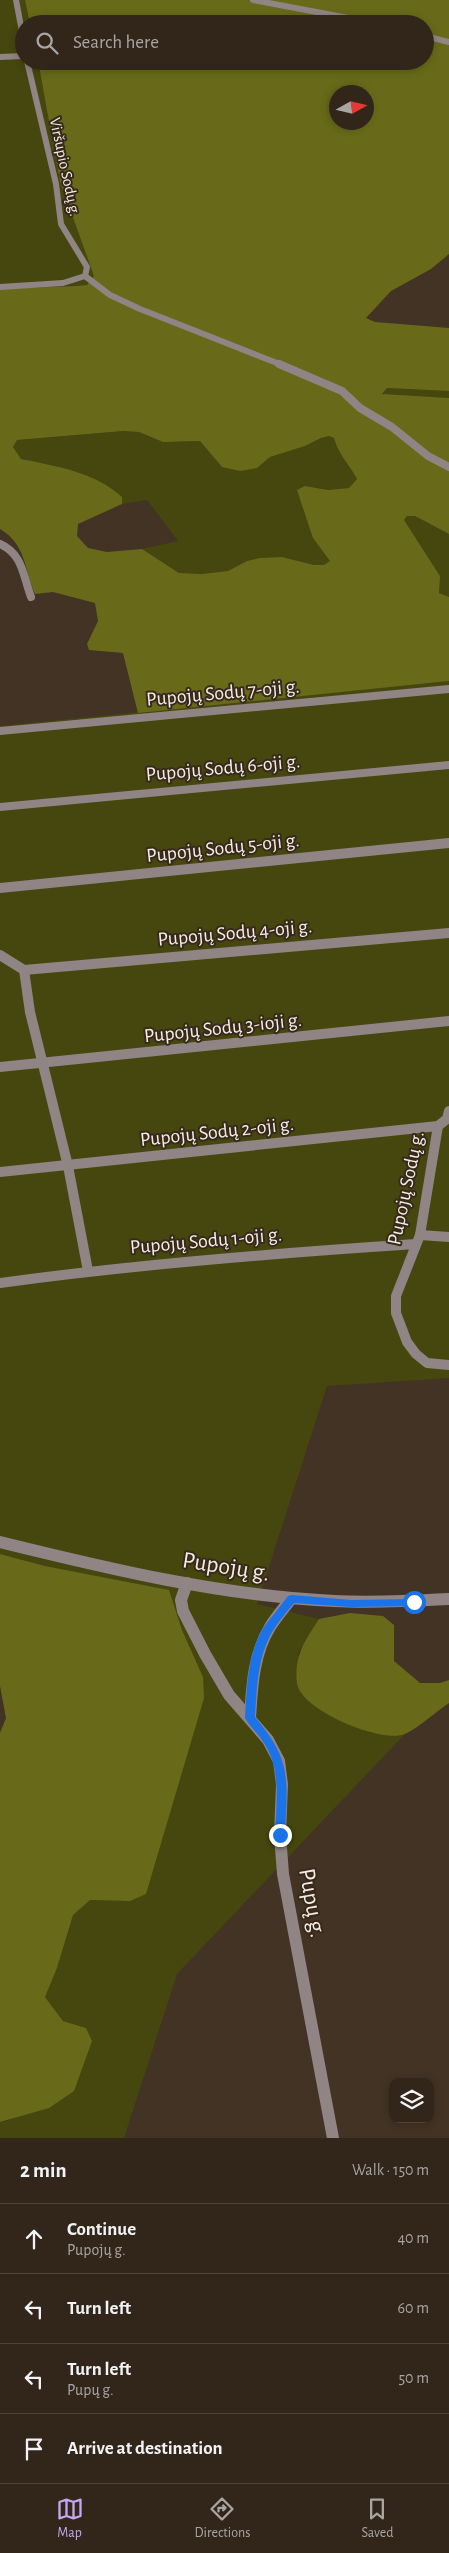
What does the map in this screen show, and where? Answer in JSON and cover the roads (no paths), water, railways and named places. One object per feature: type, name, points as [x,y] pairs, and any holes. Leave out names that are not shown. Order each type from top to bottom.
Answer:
[{"type":"street","points":[[16,0],[19,15]]},
{"type":"street","points":[[253,0],[332,15]]},
{"type":"street","points":[[434,38],[449,42]]},
{"type":"street","points":[[0,57],[15,56]]},
{"type":"street","name":"Viršupio Sodų g.","points":[[30,70],[56,184],[61,224],[86,266],[86,276]]},
{"type":"street","points":[[0,286],[63,283],[86,276],[110,294],[140,309],[176,321],[328,383],[342,391],[360,408],[392,426],[428,456],[449,467]]},
{"type":"street","points":[[0,544],[14,550],[20,558],[31,597]]},
{"type":"street","name":"Pupojų Sodų 7-oji g.","points":[[0,731],[449,689]]},
{"type":"street","name":"Pupojų Sodų 6-oji g.","points":[[0,808],[449,765]]},
{"type":"street","name":"Pupojų Sodų 5-oji g.","points":[[0,888],[449,843]]},
{"type":"street","name":"Pupojų Sodų 4-oji g.","points":[[24,970],[449,932]]},
{"type":"street","points":[[0,955],[24,970],[30,1012],[68,1166],[88,1271]]},
{"type":"street","name":"Pupojų Sodų 3-ioji g.","points":[[0,1067],[449,1021]]},
{"type":"street","name":"Pupojų Sodų 2-oji g.","points":[[0,1172],[68,1166],[446,1118]]},
{"type":"street","name":"Pupojų Sodų g.","points":[[446,1118],[418,1239],[396,1296],[396,1312],[407,1342],[416,1354],[427,1363],[449,1366]]},
{"type":"street","name":"Pupojų Sodų 1-oji g.","points":[[0,1283],[88,1271],[449,1237]]},
{"type":"street","name":"Pupojų g.","points":[[0,1542],[187,1584],[292,1599],[351,1604],[449,1599]]},
{"type":"street","name":"Pupų g.","points":[[187,1584],[181,1600],[183,1611],[229,1695],[268,1740],[279,1761],[282,1784],[280,1835],[283,1874],[333,2138]]},
{"type":"street","points":[[250,1718],[253,1673],[258,1651],[268,1630],[292,1599]]}]
